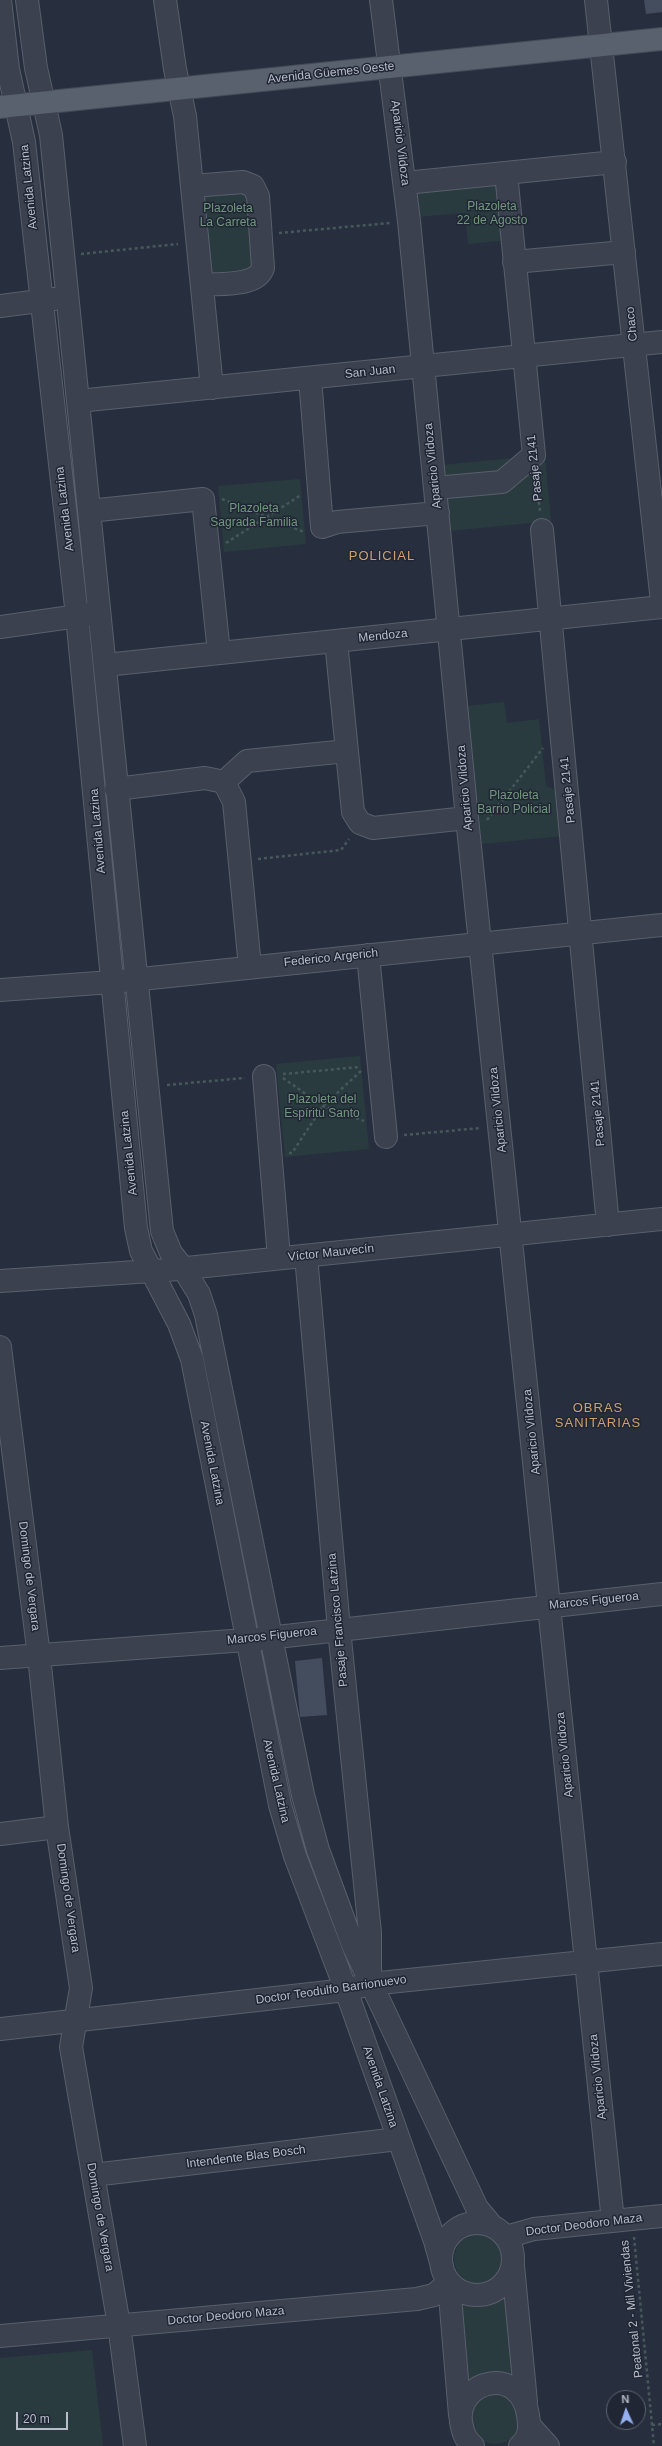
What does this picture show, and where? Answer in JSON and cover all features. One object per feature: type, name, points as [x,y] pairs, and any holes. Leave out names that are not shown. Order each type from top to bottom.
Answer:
[{"type":"main road","name":"Avenida Güemes Oeste","points":[[8,106],[662,39]]},
{"type":"street","name":"Avenida Latzina","points":[[0,0],[8,69],[8,106],[24,142],[77,616],[136,1228],[142,1251],[179,1324],[192,1359],[280,1805],[295,1856],[346,1990],[398,2139],[436,2241],[446,2278],[460,2415],[465,2437],[472,2446]]},
{"type":"street","name":"Avenida Latzina","points":[[27,0],[36,68],[51,135],[162,1230],[171,1253],[183,1268],[199,1294],[206,1315],[303,1795],[316,1843],[353,1945],[370,1984],[477,2208],[499,2231]]},
{"type":"street","points":[[165,0],[185,116],[212,388]]},
{"type":"street","name":"Aparicio Vildoza","points":[[381,0],[391,67],[409,221],[422,366],[450,629],[470,843],[587,1961],[622,2220]]},
{"type":"street","name":"Chaco","points":[[596,0],[662,602]]},
{"type":"street","points":[[405,183],[614,162]]},
{"type":"street","name":"Pasaje 2141","points":[[506,173],[534,455]]},
{"type":"street","points":[[192,186],[243,182],[253,186],[258,196],[263,268],[261,275],[253,280],[202,285]]},
{"type":"street","points":[[514,262],[624,252]]},
{"type":"street","points":[[0,306],[67,298]]},
{"type":"street","name":"San Juan","points":[[78,401],[662,342]]},
{"type":"street","points":[[310,378],[322,527],[337,522],[438,513]]},
{"type":"street","points":[[435,488],[502,482],[534,455]]},
{"type":"street","points":[[89,511],[203,499],[219,653]]},
{"type":"street","name":"Pasaje 2141","points":[[542,530],[582,933],[608,1225]]},
{"type":"street","name":"Mendoza","points":[[105,665],[662,607]]},
{"type":"street","points":[[0,627],[100,613]]},
{"type":"street","points":[[336,641],[353,812],[360,823],[373,828],[468,818]]},
{"type":"street","points":[[224,782],[247,761],[347,750]]},
{"type":"street","points":[[116,788],[205,778],[224,782]]},
{"type":"street","points":[[224,782],[234,802],[250,967]]},
{"type":"street","name":"Federico Argerich","points":[[0,990],[112,982],[136,978],[662,925]]},
{"type":"street","points":[[368,955],[386,1137]]},
{"type":"street","points":[[264,1076],[279,1258]]},
{"type":"street","name":"Víctor Mauvecín","points":[[0,1281],[151,1271],[662,1219]]},
{"type":"street","name":"Pasaje Francisco Latzina","points":[[306,1256],[339,1629],[370,1933],[370,1984]]},
{"type":"street","name":"Domingo de Vergara","points":[[0,1347],[39,1656],[57,1827],[81,1988],[74,2022],[71,2047],[119,2325],[135,2446]]},
{"type":"street","name":"Marcos Figueroa","points":[[0,1658],[247,1640],[550,1605],[662,1594]]},
{"type":"street","points":[[0,1834],[57,1827]]},
{"type":"street","name":"Doctor Teodulfo Barrionuevo","points":[[0,2029],[74,2022],[346,1990],[370,1984],[662,1954]]},
{"type":"street","name":"Intendente Blas Bosch","points":[[93,2175],[398,2139]]},
{"type":"street","name":"Doctor Deodoro Maza","points":[[499,2231],[534,2229],[662,2216]]},
{"type":"street","points":[[513,2266],[504,2284],[489,2293],[465,2292],[446,2278],[442,2254],[446,2242],[458,2229],[475,2223],[499,2231],[511,2249],[513,2266],[526,2402],[530,2426],[529,2434],[520,2446]]},
{"type":"street","name":"Doctor Deodoro Maza","points":[[0,2336],[417,2299],[434,2295],[446,2278]]},
{"type":"street","points":[[460,2415],[461,2407],[467,2396],[476,2389],[487,2384],[510,2386],[520,2393],[526,2402]]},
{"type":"street","points":[[530,2426],[548,2446]]},
{"type":"path","points":[[261,234],[409,221]]},
{"type":"path","points":[[63,256],[198,242]]},
{"type":"path","name":"Pasaje 2141","points":[[534,455],[542,530]]},
{"type":"path","points":[[209,554],[319,484]]},
{"type":"path","points":[[203,499],[219,498],[304,532],[322,527]]},
{"type":"path","points":[[470,843],[561,724]]},
{"type":"path","points":[[240,861],[341,850],[360,823]]},
{"type":"path","points":[[270,1155],[292,1153],[323,1106],[366,1066],[279,1074],[323,1106],[369,1123],[386,1137],[499,1126]]},
{"type":"path","points":[[147,1087],[264,1076]]},
{"type":"path","name":"Peatonal 2 - Mil Viviendas","points":[[622,2220],[654,2446]]},
{"type":"path","points":[[652,2425],[662,2424]]},
{"type":"green space","name":"Plazoleta 22 de Agosto","points":[[515,178],[520,239],[468,244],[465,213],[417,217],[415,197],[417,190]]},
{"type":"green space","name":"Plazoleta La Carreta","points":[[248,192],[255,271],[211,275],[204,196]]},
{"type":"green space","points":[[545,455],[551,521],[449,531],[442,465]]},
{"type":"green space","name":"Plazoleta Sagrada Familia","points":[[300,479],[306,544],[224,552],[218,486]]},
{"type":"green space","name":"Plazoleta Barrio Policial","points":[[504,702],[507,723],[539,719],[546,786],[559,791],[563,836],[482,844],[467,706]]},
{"type":"green space","name":"Plazoleta del Espíritu Santo","points":[[360,1056],[369,1149],[285,1157],[276,1064]]},
{"type":"green space","points":[[479,2234],[489,2236],[497,2241],[502,2249],[504,2259],[502,2269],[497,2277],[489,2282],[479,2284],[469,2282],[461,2277],[456,2269],[454,2259],[456,2249],[461,2241],[469,2236]]},
{"type":"green space","points":[[508,2287],[517,2376],[489,2373],[465,2384],[457,2296],[464,2299],[478,2301],[490,2299]]},
{"type":"green space","points":[[92,2350],[103,2446],[0,2446],[0,2358]]},
{"type":"green space","points":[[495,2394],[504,2396],[515,2405],[520,2419],[518,2428],[509,2439],[495,2444],[486,2442],[475,2433],[470,2419],[472,2410],[481,2399]]},
{"type":"building","points":[[644,0],[662,0],[662,12],[646,14]]},
{"type":"building","points":[[322,1658],[327,1715],[300,1717],[295,1661]]},
{"type":"district","name":"POLICIAL","points":[[382,556]]},
{"type":"district","name":"OBRAS SANITARIAS","points":[[598,1416]]}]
